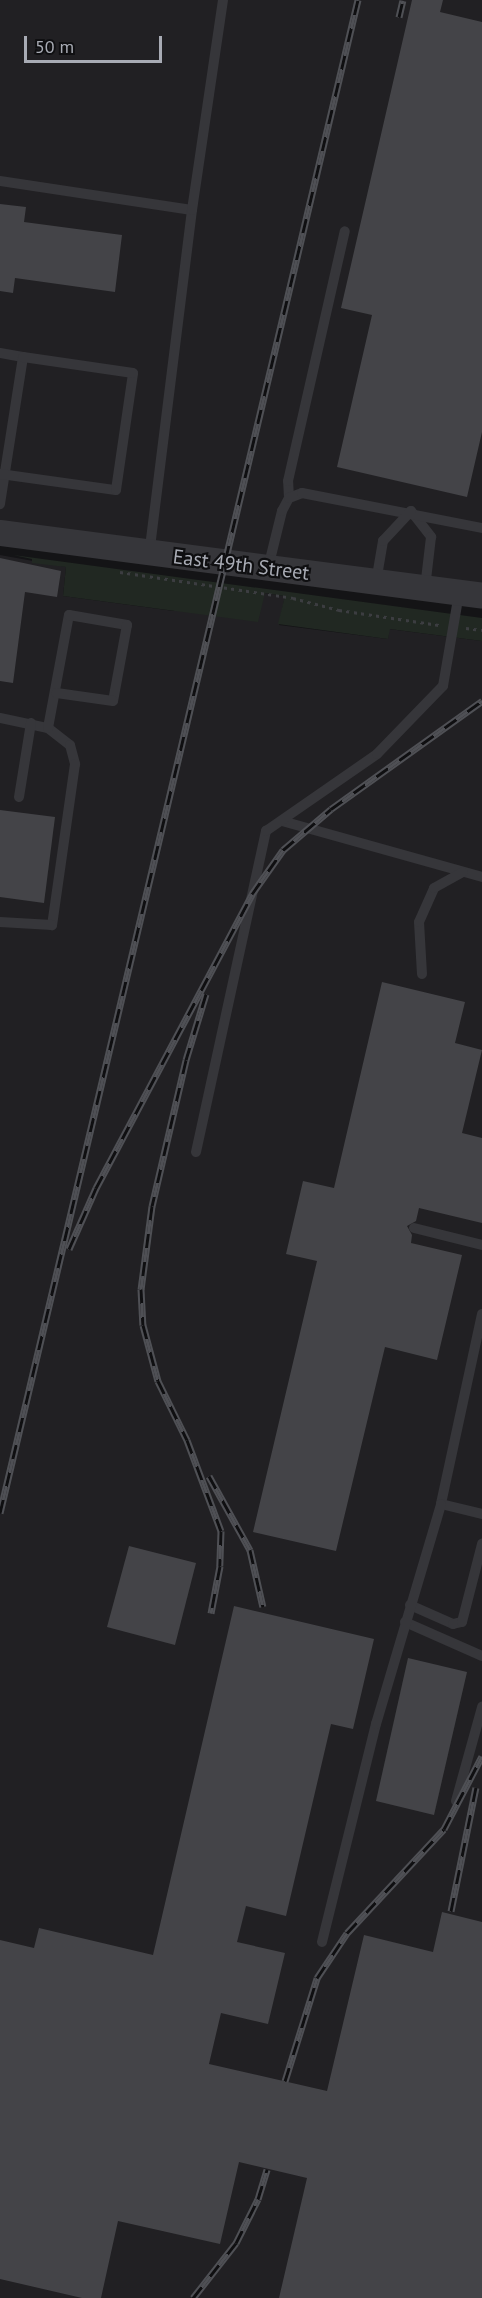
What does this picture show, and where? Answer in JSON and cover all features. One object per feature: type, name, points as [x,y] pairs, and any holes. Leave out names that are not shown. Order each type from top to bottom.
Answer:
[{"type":"street","name":"East 49th Street","points":[[0,533],[471,595]]},
{"type":"lane","points":[[149,553],[192,210],[223,0]]},
{"type":"lane","points":[[0,181],[192,210]]},
{"type":"lane","points":[[268,568],[282,511],[289,498],[288,481],[345,231]]},
{"type":"lane","points":[[0,353],[133,373],[116,490],[2,474]]},
{"type":"lane","points":[[0,504],[2,474],[23,357]]},
{"type":"lane","points":[[289,498],[302,494],[411,512],[482,528]]},
{"type":"lane","points":[[376,582],[383,541],[411,512]]},
{"type":"lane","points":[[411,512],[431,537],[425,588]]},
{"type":"lane","points":[[196,1152],[266,831],[377,754],[443,686],[454,627],[471,595]]},
{"type":"lane","points":[[48,728],[57,693],[69,615],[126,625],[113,701],[57,693]]},
{"type":"lane","points":[[0,718],[48,728],[70,746],[75,764],[52,925],[44,927],[0,922]]},
{"type":"lane","points":[[19,797],[31,723]]},
{"type":"lane","points":[[282,821],[482,877]]},
{"type":"lane","points":[[422,974],[419,922],[434,888],[463,872]]},
{"type":"lane","points":[[414,1228],[482,1245]]},
{"type":"lane","points":[[322,1942],[405,1622],[441,1504],[482,1314]]},
{"type":"lane","points":[[441,1504],[482,1514]]},
{"type":"lane","points":[[410,1605],[453,1624],[462,1622],[482,1544]]},
{"type":"lane","points":[[405,1622],[482,1656]]},
{"type":"lane","points":[[456,1801],[482,1707]]},
{"type":"path","points":[[112,570],[482,630]]},
{"type":"shaded area","points":[[0,0],[482,0],[482,596],[0,533]]},
{"type":"shaded area","points":[[0,555],[66,567],[63,596],[174,611],[181,585],[265,593],[285,596],[279,625],[388,639],[389,629],[482,641],[482,2298],[0,2298]]},
{"type":"shaded area","points":[[13,555],[482,618],[482,641],[390,629],[388,639],[278,624],[285,596],[265,593],[258,622],[63,596],[66,567],[32,563],[32,559]]},
{"type":"building","points":[[412,0],[443,0],[440,12],[482,22],[482,432],[467,497],[337,467],[372,315],[341,308]]},
{"type":"building","points":[[0,204],[26,207],[24,222],[122,235],[115,292],[15,278],[13,293],[0,291]]},
{"type":"building","points":[[0,558],[61,571],[57,597],[25,592],[13,683],[0,681]]},
{"type":"building","points":[[0,810],[55,817],[44,903],[0,897]]},
{"type":"building","points":[[382,982],[465,1002],[455,1043],[482,1050],[462,1133],[482,1138],[482,1223],[419,1208],[416,1221],[407,1226],[412,1235],[411,1243],[462,1255],[437,1360],[385,1347],[336,1551],[253,1532],[317,1261],[286,1254],[303,1181],[334,1188]]},
{"type":"building","points":[[129,1546],[196,1563],[175,1645],[107,1627]]},
{"type":"building","points":[[234,1606],[374,1639],[353,1729],[331,1724],[286,1916],[246,1906],[237,1942],[285,1953],[268,2024],[221,2013],[209,2064],[327,2091],[364,1935],[433,1952],[442,1912],[482,1922],[482,2298],[279,2298],[307,2178],[239,2162],[220,2244],[118,2221],[101,2298],[82,2298],[0,2279],[0,1940],[34,1948],[39,1928],[153,1955]]},
{"type":"building","points":[[408,1658],[467,1672],[434,1815],[376,1801]]},
{"type":"railway","points":[[0,1513],[358,0]]},
{"type":"railway","points":[[399,17],[403,0]]},
{"type":"railway","points":[[69,1249],[96,1188],[252,894],[283,850],[331,809],[482,701]]},
{"type":"railway","points":[[206,994],[186,1060],[152,1206],[141,1289],[143,1325],[158,1381],[187,1440],[221,1531],[220,1566],[211,1613]]},
{"type":"railway","points":[[209,1476],[250,1550],[263,1607]]},
{"type":"railway","points":[[285,2081],[317,1978],[347,1933],[444,1829],[482,1756]]},
{"type":"railway","points":[[451,1911],[476,1787]]},
{"type":"railway","points":[[193,2298],[236,2243],[258,2199],[267,2169]]}]
